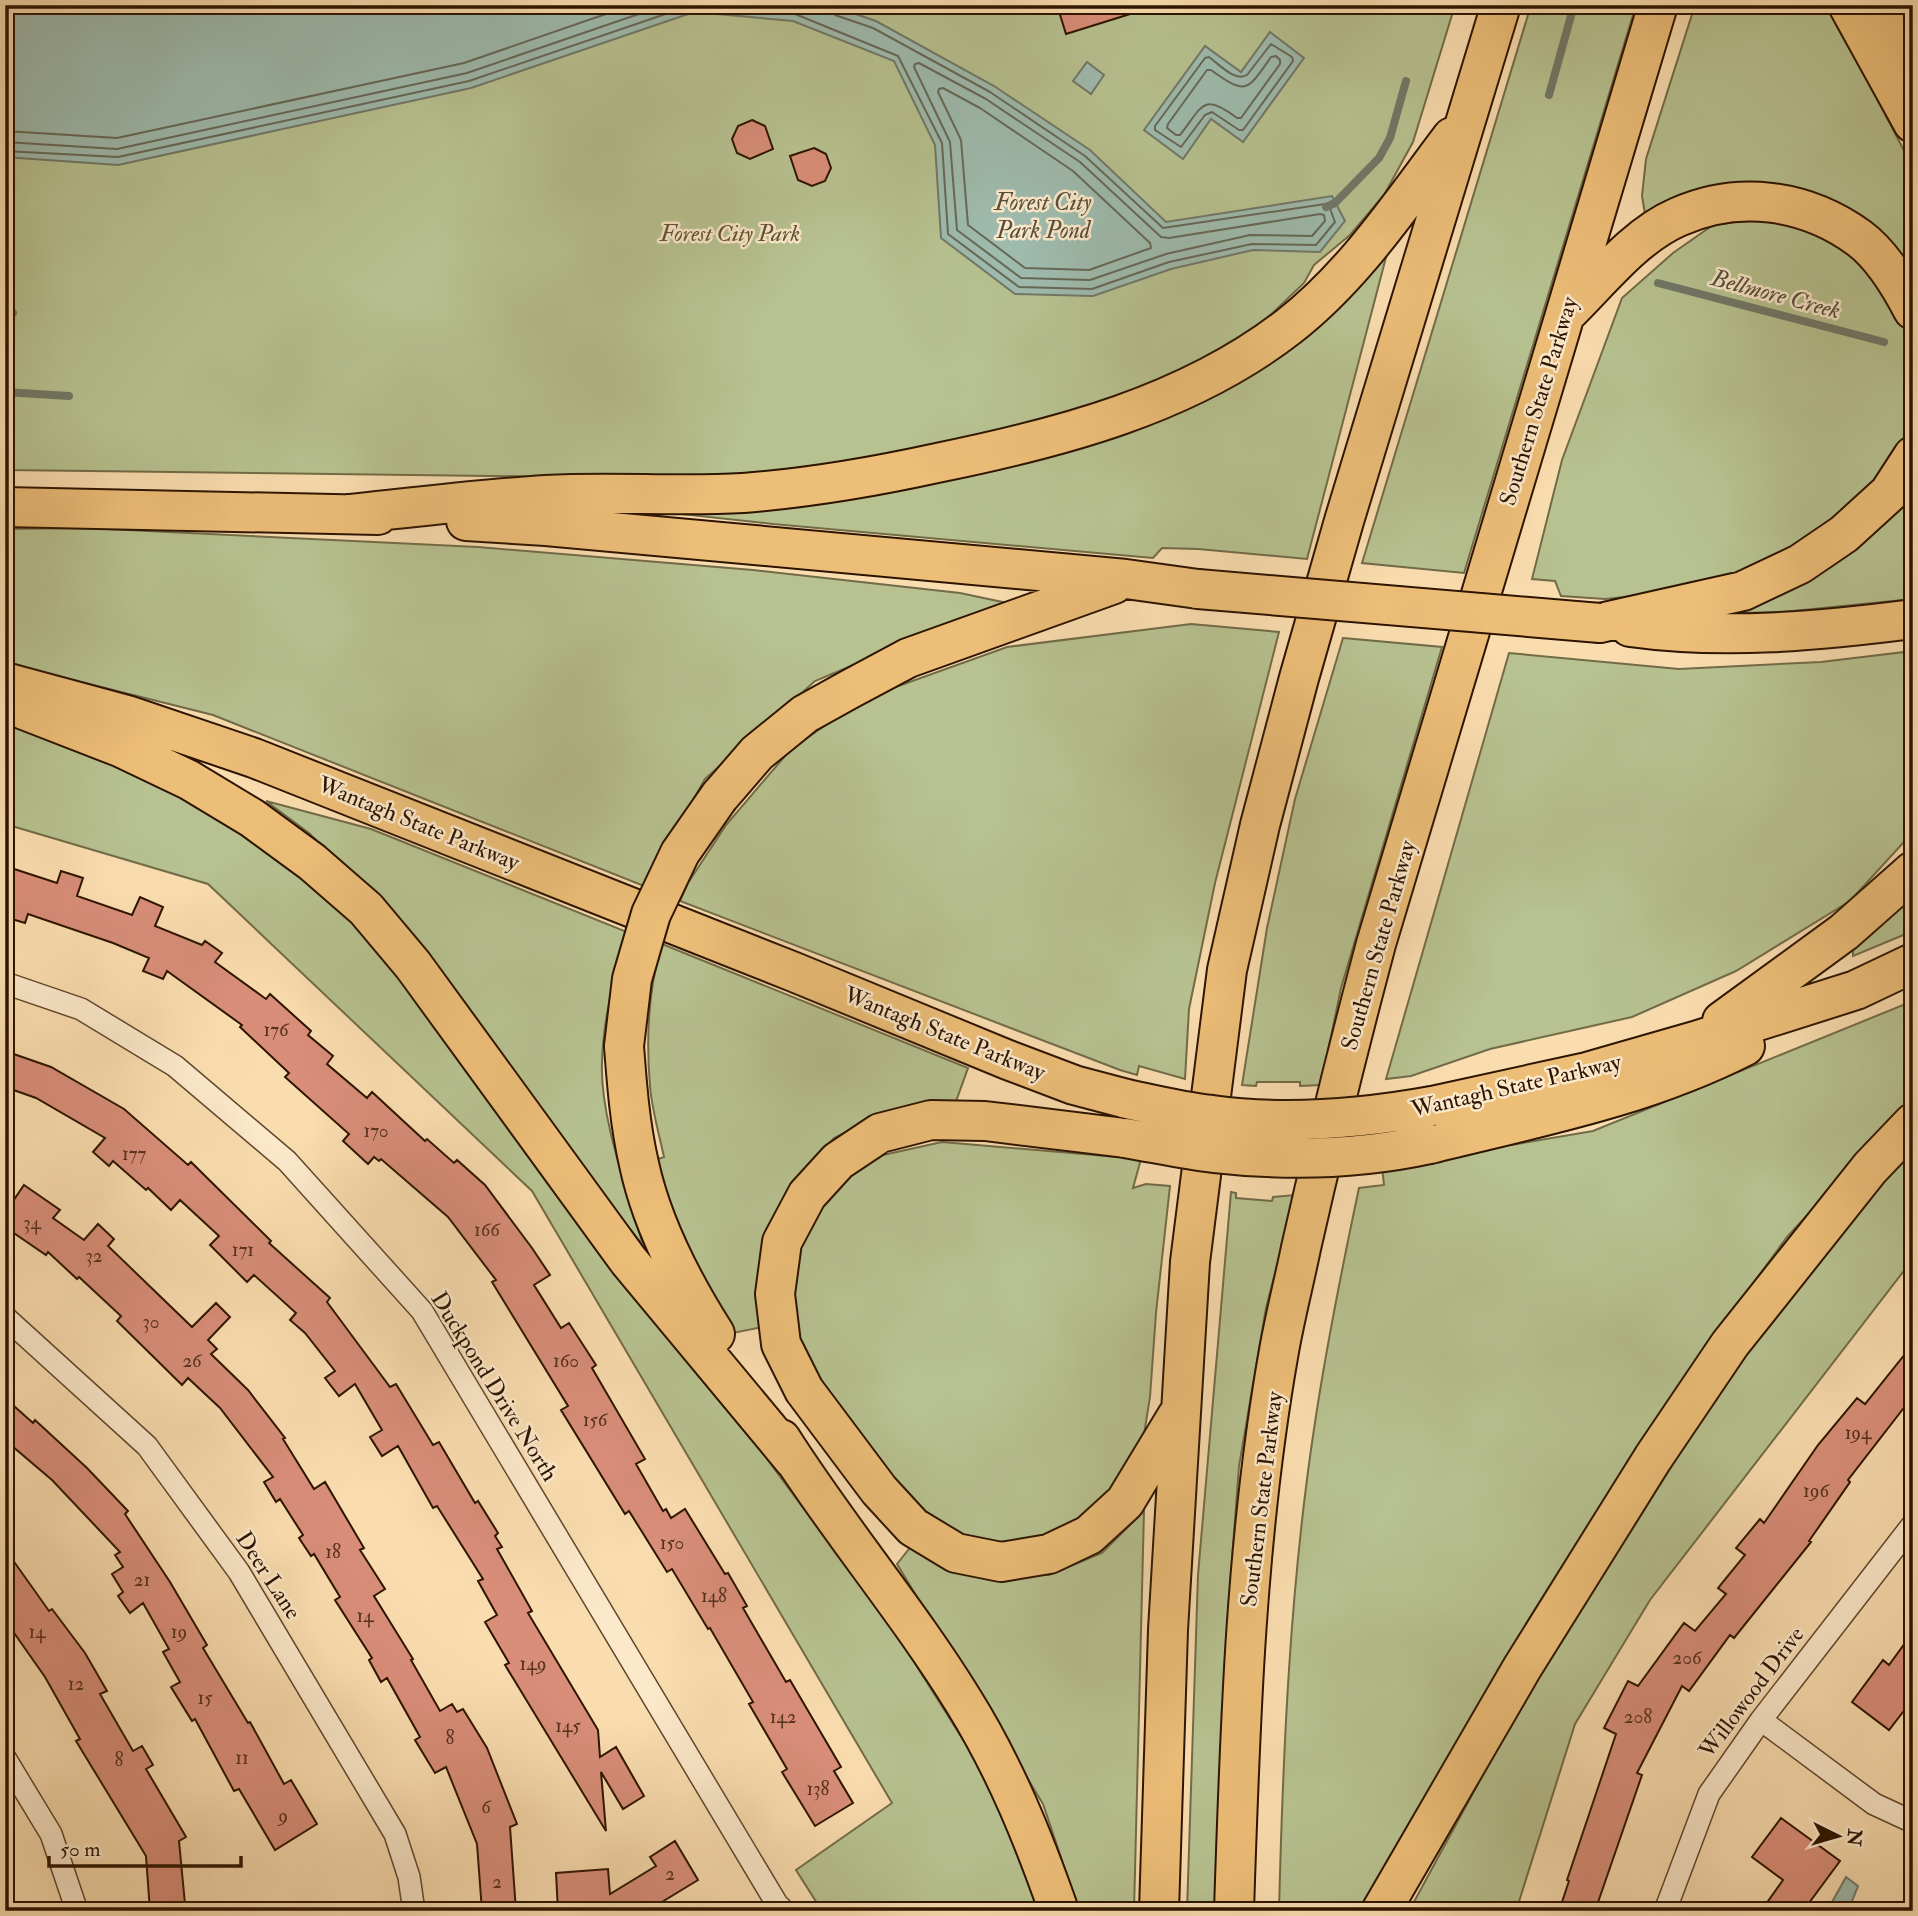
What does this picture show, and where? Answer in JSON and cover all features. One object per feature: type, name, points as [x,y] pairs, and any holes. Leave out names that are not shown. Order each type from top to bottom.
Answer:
[{"type":"highway","points":[[1159,1911],[1166,1696],[1190,1262],[1227,970],[1259,825],[1344,522],[1501,5]]},
{"type":"highway","name":"Southern State Parkway","points":[[1234,1911],[1244,1644],[1259,1492],[1279,1351],[1340,1076],[1376,944],[1658,5]]},
{"type":"highway","points":[[1848,5],[1887,80],[1913,122]]},
{"type":"highway","points":[[1876,5],[1913,69]]},
{"type":"highway","points":[[351,514],[548,495],[742,493],[813,485],[887,474],[966,457],[1046,438],[1117,416],[1182,390],[1235,363],[1289,326],[1343,276],[1468,116]]},
{"type":"highway","points":[[1562,318],[1639,242],[1676,217],[1721,202],[1765,200],[1815,213],[1860,239],[1897,278],[1913,310]]},
{"type":"highway","points":[[1600,623],[1743,591],[1800,564],[1844,534],[1889,493],[1913,456]]},
{"type":"highway","points":[[5,507],[351,514],[546,526],[1126,579],[1198,589],[1600,623],[1668,632],[1854,627],[1913,619]]},
{"type":"highway","points":[[1059,1911],[1035,1843],[1005,1774],[964,1702],[914,1627],[794,1460],[691,1296],[662,1236],[639,1165],[629,1107],[624,1046],[632,979],[651,914],[680,853],[719,797],[757,752],[805,714],[908,658],[1126,579]]},
{"type":"highway","name":"Wantagh State Parkway","points":[[5,682],[127,715],[254,758],[1074,1085],[1127,1099],[1212,1115],[1279,1120],[1345,1118],[1432,1106],[1587,1072],[1695,1041],[1856,990],[1913,963]]},
{"type":"highway","points":[[5,703],[122,748],[189,780],[253,818],[312,862],[366,909],[413,965],[628,1260],[794,1460]]},
{"type":"highway","points":[[1695,1041],[1844,932],[1913,871]]},
{"type":"highway","points":[[1180,1411],[1125,1502],[1089,1535],[1049,1554],[1001,1562],[956,1553],[913,1527],[879,1490],[804,1390],[781,1344],[775,1294],[782,1242],[807,1195],[838,1161],[880,1133],[931,1120],[971,1121],[1125,1138],[1216,1153],[1281,1157],[1346,1155],[1430,1144],[1650,1088],[1727,1056],[1856,990]]},
{"type":"highway","points":[[1381,1911],[1522,1668],[1668,1435],[1730,1345],[1803,1251],[1870,1168],[1913,1123]]},
{"type":"street","name":"Duckpond Drive North","points":[[5,983],[81,1009],[175,1066],[287,1161],[422,1311],[777,1909]]},
{"type":"street","name":"Deer Lane","points":[[5,1318],[147,1446],[239,1572],[396,1834],[409,1877],[414,1911]]},
{"type":"street","name":"Willowood Drive","points":[[1665,1911],[1709,1794],[1760,1720],[1913,1524]]},
{"type":"street","points":[[1760,1720],[1874,1804],[1913,1822]]},
{"type":"street","points":[[5,1758],[51,1834],[77,1911]]},
{"type":"green space","name":"Forest City Park","points":[[5,5],[1455,5],[1413,142],[1384,195],[1350,235],[1314,265],[1304,283],[1239,345],[1168,382],[995,437],[829,468],[664,478],[5,470]]},
{"type":"green space","points":[[1531,5],[1636,5],[1464,573],[1362,563]]},
{"type":"green space","points":[[1695,5],[1834,5],[1845,37],[1913,168],[1913,278],[1879,233],[1811,191],[1727,195],[1645,214],[1642,196],[1646,159]]},
{"type":"green space","points":[[1767,218],[1837,237],[1900,310],[1913,361],[1913,405],[1896,465],[1807,549],[1702,589],[1605,599],[1561,596],[1555,581],[1532,579],[1562,460],[1622,298],[1673,253],[1713,225]]},
{"type":"green space","points":[[1390,242],[1307,559],[1162,548],[1153,558],[773,524],[608,506],[1160,415],[1248,377],[1327,316]]},
{"type":"green space","points":[[1913,489],[1913,599],[1783,612],[1668,615],[1778,590],[1844,558],[1908,497]]},
{"type":"green space","points":[[86,528],[478,547],[753,570],[960,593],[1012,604],[960,620],[815,681],[705,779],[644,886],[213,715],[5,663],[5,529]]},
{"type":"green space","points":[[1191,624],[1279,632],[1215,883],[1189,1009],[1185,1079],[1139,1066],[1137,1075],[1120,1070],[680,901],[688,883],[726,825],[791,749],[865,698],[1007,647]]},
{"type":"green space","points":[[1343,638],[1442,647],[1341,988],[1321,1085],[1257,1082],[1256,1086],[1242,1085],[1267,928],[1295,799]]},
{"type":"green space","points":[[1913,651],[1913,832],[1850,901],[1736,971],[1632,1017],[1490,1049],[1411,1076],[1386,1079],[1509,653],[1679,669],[1821,662]]},
{"type":"green space","points":[[5,722],[78,742],[200,794],[358,918],[731,1410],[897,1635],[991,1784],[1045,1911],[822,1911],[796,1870],[892,1803],[532,1191],[208,884],[5,824]]},
{"type":"green space","points":[[266,801],[371,829],[627,932],[607,1013],[602,1063],[603,1085],[610,1131],[643,1245],[390,913],[309,833]]},
{"type":"green space","points":[[1913,888],[1913,931],[1853,956],[1853,939]]},
{"type":"green space","points":[[662,944],[968,1068],[955,1104],[882,1114],[834,1138],[788,1191],[763,1327],[733,1333],[682,1249],[651,1161],[664,1157],[651,1095],[648,1050],[651,997]]},
{"type":"green space","points":[[1913,1001],[1913,1101],[1787,1237],[1689,1371],[1370,1911],[1279,1911],[1286,1730],[1299,1549],[1324,1368],[1359,1188],[1384,1185],[1382,1167],[1593,1131]]},
{"type":"green space","points":[[942,1142],[1141,1159],[1133,1188],[1146,1184],[1170,1186],[1150,1397],[1140,1459],[1095,1514],[1062,1535],[1001,1548],[947,1532],[919,1516],[803,1362],[789,1274],[811,1208],[860,1160]]},
{"type":"green space","points":[[1913,1149],[1913,1259],[1650,1600],[1575,1724],[1516,1911],[1409,1911],[1522,1703],[1733,1369],[1888,1175]]},
{"type":"green space","points":[[1231,1192],[1236,1193],[1236,1198],[1272,1201],[1273,1197],[1295,1195],[1266,1308],[1239,1466],[1227,1626],[1216,1911],[1187,1911],[1198,1575]]},
{"type":"green space","points":[[1144,1511],[1134,1911],[1079,1911],[1043,1804],[897,1564],[913,1544],[980,1574],[1049,1575],[1102,1553]]},
{"type":"water","name":"Forest City Park Pond","points":[[5,5],[829,5],[876,21],[994,86],[1090,150],[1166,222],[1332,196],[1345,221],[1320,252],[1253,250],[1171,269],[1093,296],[1015,294],[941,238],[935,145],[894,61],[793,21],[694,12],[471,88],[118,165],[5,157]]},
{"type":"water","points":[[1270,32],[1304,58],[1243,142],[1211,119],[1183,159],[1144,130],[1205,46],[1241,72]]},
{"type":"water","points":[[1087,62],[1104,75],[1091,94],[1073,81]]},
{"type":"water","points":[[1846,1877],[1858,1886],[1848,1911],[1827,1911]]},
{"type":"building","points":[[1057,5],[1142,5],[1143,10],[1066,34]]},
{"type":"building","points":[[752,120],[765,126],[773,149],[750,159],[737,153],[732,139],[738,126]]},
{"type":"building","points":[[814,148],[826,154],[831,168],[825,181],[812,186],[798,180],[790,156]]},
{"type":"building","points":[[5,866],[57,883],[61,871],[83,878],[77,896],[132,915],[140,897],[163,907],[155,926],[202,945],[205,941],[222,953],[215,962],[266,999],[270,994],[311,1031],[308,1035],[333,1056],[327,1064],[367,1098],[372,1092],[425,1141],[427,1139],[454,1163],[457,1160],[485,1185],[550,1275],[534,1285],[561,1328],[569,1323],[596,1365],[592,1368],[645,1459],[636,1464],[663,1511],[666,1509],[671,1518],[685,1509],[725,1574],[728,1573],[747,1606],[743,1608],[786,1682],[790,1680],[841,1767],[834,1771],[853,1803],[815,1826],[782,1772],[787,1769],[749,1704],[753,1702],[710,1628],[708,1629],[672,1569],[667,1572],[629,1511],[625,1514],[561,1410],[568,1406],[492,1282],[496,1280],[448,1217],[381,1159],[379,1161],[374,1157],[368,1164],[343,1141],[349,1134],[285,1077],[289,1073],[240,1027],[242,1025],[167,971],[163,979],[143,971],[149,958],[28,914],[25,923],[5,917]]},
{"type":"building","points":[[5,1051],[51,1067],[124,1109],[188,1165],[191,1162],[271,1241],[269,1243],[330,1298],[327,1302],[390,1387],[396,1384],[433,1445],[439,1442],[475,1503],[478,1501],[498,1533],[495,1536],[502,1547],[497,1549],[532,1611],[528,1613],[598,1730],[600,1757],[616,1747],[644,1796],[623,1809],[601,1772],[606,1831],[505,1665],[509,1663],[485,1622],[497,1615],[478,1581],[483,1579],[437,1506],[433,1508],[398,1446],[382,1456],[370,1437],[382,1430],[355,1384],[339,1396],[325,1378],[335,1371],[305,1333],[290,1320],[296,1313],[254,1275],[247,1282],[210,1245],[219,1236],[180,1200],[171,1210],[113,1161],[109,1166],[93,1152],[105,1138],[36,1098],[5,1087]]},
{"type":"building","points":[[24,1185],[60,1210],[53,1218],[84,1240],[98,1224],[114,1239],[108,1246],[192,1327],[216,1303],[230,1317],[208,1340],[217,1349],[211,1354],[248,1390],[285,1438],[283,1439],[314,1489],[325,1482],[364,1548],[360,1550],[385,1589],[374,1596],[413,1659],[411,1660],[440,1711],[452,1704],[457,1712],[463,1709],[487,1748],[517,1824],[510,1827],[516,1911],[482,1911],[477,1844],[446,1767],[435,1773],[415,1740],[420,1737],[387,1678],[381,1682],[369,1660],[372,1658],[335,1600],[340,1597],[314,1554],[311,1556],[299,1538],[303,1535],[280,1499],[276,1502],[264,1482],[273,1477],[220,1408],[188,1378],[182,1385],[117,1321],[121,1316],[79,1277],[77,1279],[48,1252],[46,1255],[5,1227],[5,1213]]},
{"type":"building","points":[[1913,1344],[1913,1396],[1848,1480],[1850,1482],[1809,1541],[1811,1542],[1734,1638],[1730,1635],[1689,1691],[1682,1686],[1637,1773],[1642,1775],[1595,1911],[1559,1911],[1616,1734],[1604,1728],[1628,1681],[1638,1686],[1684,1623],[1695,1631],[1726,1594],[1718,1588],[1745,1555],[1736,1548],[1760,1519],[1764,1523],[1818,1445],[1857,1398],[1865,1404]]},
{"type":"building","points":[[5,1398],[33,1423],[35,1420],[128,1511],[125,1514],[170,1582],[207,1645],[203,1648],[248,1723],[250,1722],[284,1784],[291,1780],[317,1824],[275,1850],[239,1789],[234,1791],[195,1719],[192,1721],[171,1687],[180,1682],[163,1652],[169,1649],[143,1603],[130,1613],[118,1596],[123,1592],[112,1574],[123,1567],[115,1555],[120,1552],[52,1480],[5,1440]]},
{"type":"building","points":[[5,1549],[49,1611],[52,1609],[85,1653],[107,1691],[100,1694],[133,1751],[142,1746],[153,1765],[146,1769],[186,1837],[179,1841],[185,1904],[174,1911],[150,1911],[146,1856],[76,1741],[80,1739],[45,1677],[5,1620]]},
{"type":"building","points":[[1913,1632],[1913,1699],[1889,1730],[1852,1702],[1883,1660],[1889,1665]]},
{"type":"building","points":[[1781,1818],[1840,1861],[1803,1911],[1761,1911],[1783,1880],[1752,1857]]},
{"type":"building","points":[[675,1841],[698,1880],[647,1911],[558,1911],[556,1873],[608,1869],[610,1894],[656,1866],[650,1857]]},
{"type":"waterway","points":[[1549,95],[1574,5]]},
{"type":"waterway","name":"Bellmore Creek","points":[[1326,207],[1335,203],[1379,158],[1390,138],[1406,81]]},
{"type":"waterway","name":"Bellmore Creek","points":[[1658,283],[1884,342]]},
{"type":"waterway","points":[[5,312],[13,313]]},
{"type":"waterway","points":[[5,392],[69,396]]}]
